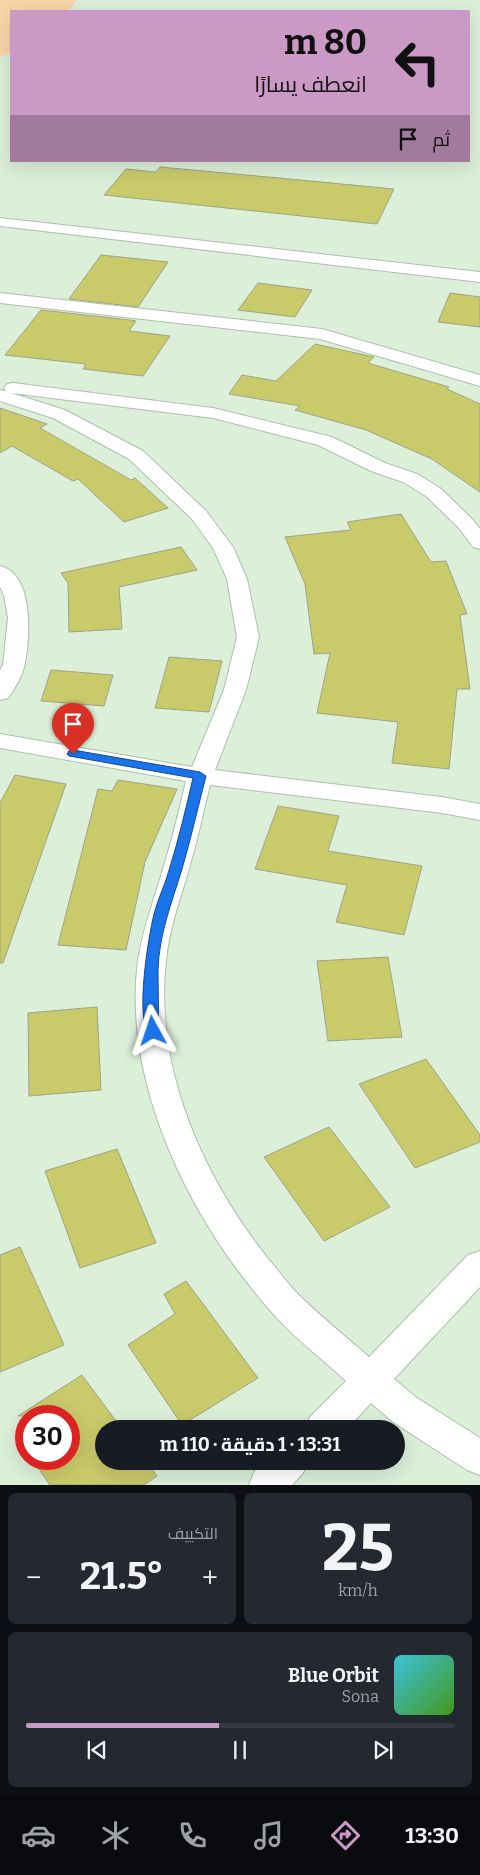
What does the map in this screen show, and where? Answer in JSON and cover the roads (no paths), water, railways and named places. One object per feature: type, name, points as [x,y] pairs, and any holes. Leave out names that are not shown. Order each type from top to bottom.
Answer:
[{"type":"street","points":[[0,222],[480,277]]},
{"type":"street","points":[[0,298],[322,334],[480,381]]},
{"type":"street","points":[[0,387],[213,413],[325,442],[378,467],[410,478],[433,492],[466,524],[480,543]]},
{"type":"street","points":[[0,395],[59,414],[136,455],[199,515],[222,547],[237,580],[248,637],[235,690],[200,776],[176,869],[161,913],[152,961],[150,1013],[160,1076],[174,1123],[199,1182],[235,1241],[281,1299],[370,1381],[405,1410],[480,1458]]},
{"type":"street","points":[[0,572],[5,577],[14,595],[19,618],[14,665],[0,693]]},
{"type":"street","points":[[0,741],[200,776],[432,804],[480,812]]},
{"type":"street","points":[[331,1420],[480,1265]]},
{"type":"street","points":[[267,1485],[281,1470]]}]
